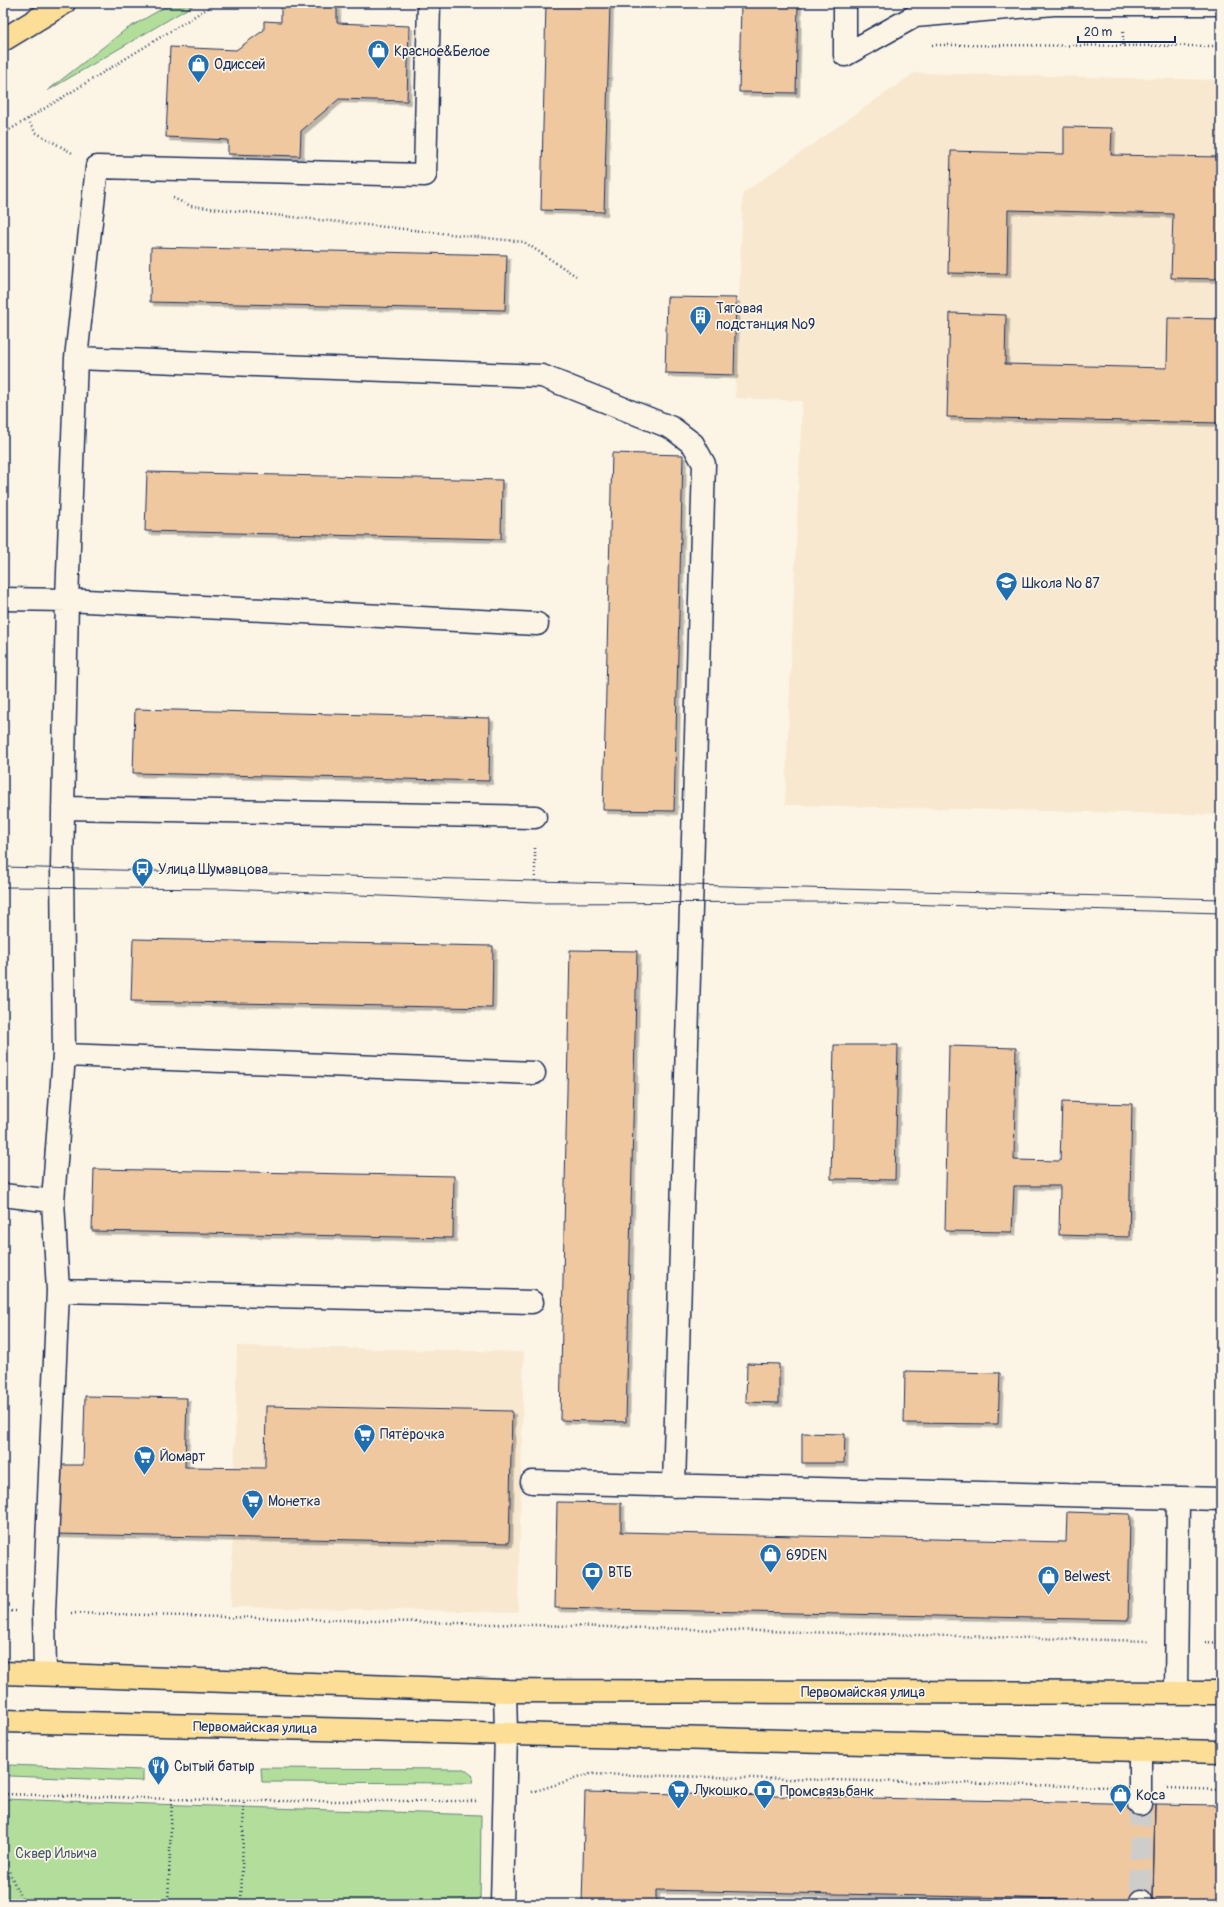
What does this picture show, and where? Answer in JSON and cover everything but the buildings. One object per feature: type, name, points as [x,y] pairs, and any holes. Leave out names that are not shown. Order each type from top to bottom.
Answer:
[{"type":"main road","points":[[3,40],[64,3]]},
{"type":"main road","name":"Первомайская улица","points":[[3,1673],[505,1691],[1221,1693]]},
{"type":"main road","name":"Первомайская улица","points":[[3,1721],[1221,1752]]},
{"type":"street","points":[[45,1674],[44,1612],[58,1291],[53,1201],[64,1055],[63,808],[67,600],[76,358],[97,167],[425,175],[429,3]]},
{"type":"street","points":[[845,3],[845,55],[915,16],[1054,3],[1221,4]]},
{"type":"street","points":[[76,358],[542,376],[672,428],[693,444],[704,464],[674,1486]]},
{"type":"street","points":[[3,599],[67,600],[537,624]]},
{"type":"street","points":[[63,808],[535,817]]},
{"type":"street","points":[[64,1055],[534,1073]]},
{"type":"street","points":[[3,1196],[53,1201]]},
{"type":"street","points":[[58,1291],[532,1302]]},
{"type":"street","points":[[532,1482],[1221,1499]]},
{"type":"street","points":[[1176,1692],[1178,1498]]},
{"type":"street","points":[[502,1904],[506,1733],[505,1691]]},
{"type":"street","points":[[1140,1750],[1140,1796]]},
{"type":"path","points":[[3,134],[216,3]]},
{"type":"path","points":[[925,45],[1221,46]]},
{"type":"path","points":[[28,119],[35,132],[97,167]]},
{"type":"path","points":[[171,198],[191,206],[524,242],[576,276]]},
{"type":"path","points":[[535,817],[535,881]]},
{"type":"path","points":[[3,1611],[1221,1643]]},
{"type":"path","points":[[3,1794],[244,1801],[504,1801],[590,1774],[1140,1796],[1221,1790]]},
{"type":"path","points":[[168,1904],[172,1799]]},
{"type":"path","points":[[241,1904],[244,1801]]},
{"type":"path","points":[[3,1857],[23,1904]]},
{"type":"shaded area","name":"Школа № 87","points":[[914,73],[1221,80],[1221,815],[785,805],[802,401],[735,398],[743,193]]},
{"type":"shaded area","points":[[237,1346],[524,1352],[518,1612],[231,1607]]},
{"type":"green space","points":[[172,3],[197,3],[47,91],[125,30]]},
{"type":"green space","points":[[9,1765],[143,1770],[143,1781],[9,1776]]},
{"type":"green space","points":[[261,1768],[464,1769],[473,1776],[472,1783],[262,1782]]},
{"type":"green space","name":"Сквер Ильича","points":[[3,1799],[481,1815],[480,1904],[3,1904]]},
{"type":"tunnel","points":[[1140,1804],[1141,1901]]},
{"type":"tram line","points":[[3,867],[1221,899]]},
{"type":"tram line","points":[[3,887],[227,889],[535,903],[829,902],[1221,913]]},
{"type":"place","name":"Красное&Белое","points":[[379,70]]},
{"type":"place","name":"Одиссей","points":[[198,84]]},
{"type":"place","name":"Тяговая подстанция №9","points":[[701,336]]},
{"type":"place","name":"Школа № 87","points":[[1007,602]]},
{"type":"place","name":"Улица Шумавцова","points":[[142,888]]},
{"type":"place","name":"Пятёрочка","points":[[364,1454]]},
{"type":"place","name":"Йомарт","points":[[145,1476]]},
{"type":"place","name":"Монетка","points":[[252,1520]]},
{"type":"place","name":"69DEN","points":[[770,1574]]},
{"type":"place","name":"ВТБ","points":[[593,1592]]},
{"type":"place","name":"Belwest","points":[[1049,1596]]},
{"type":"place","name":"Сытый батыр","points":[[158,1786]]},
{"type":"place","name":"Лукошко","points":[[678,1810]]},
{"type":"place","name":"Промсвязьбанк","points":[[765,1810]]},
{"type":"place","name":"Коса","points":[[1121,1814]]}]
